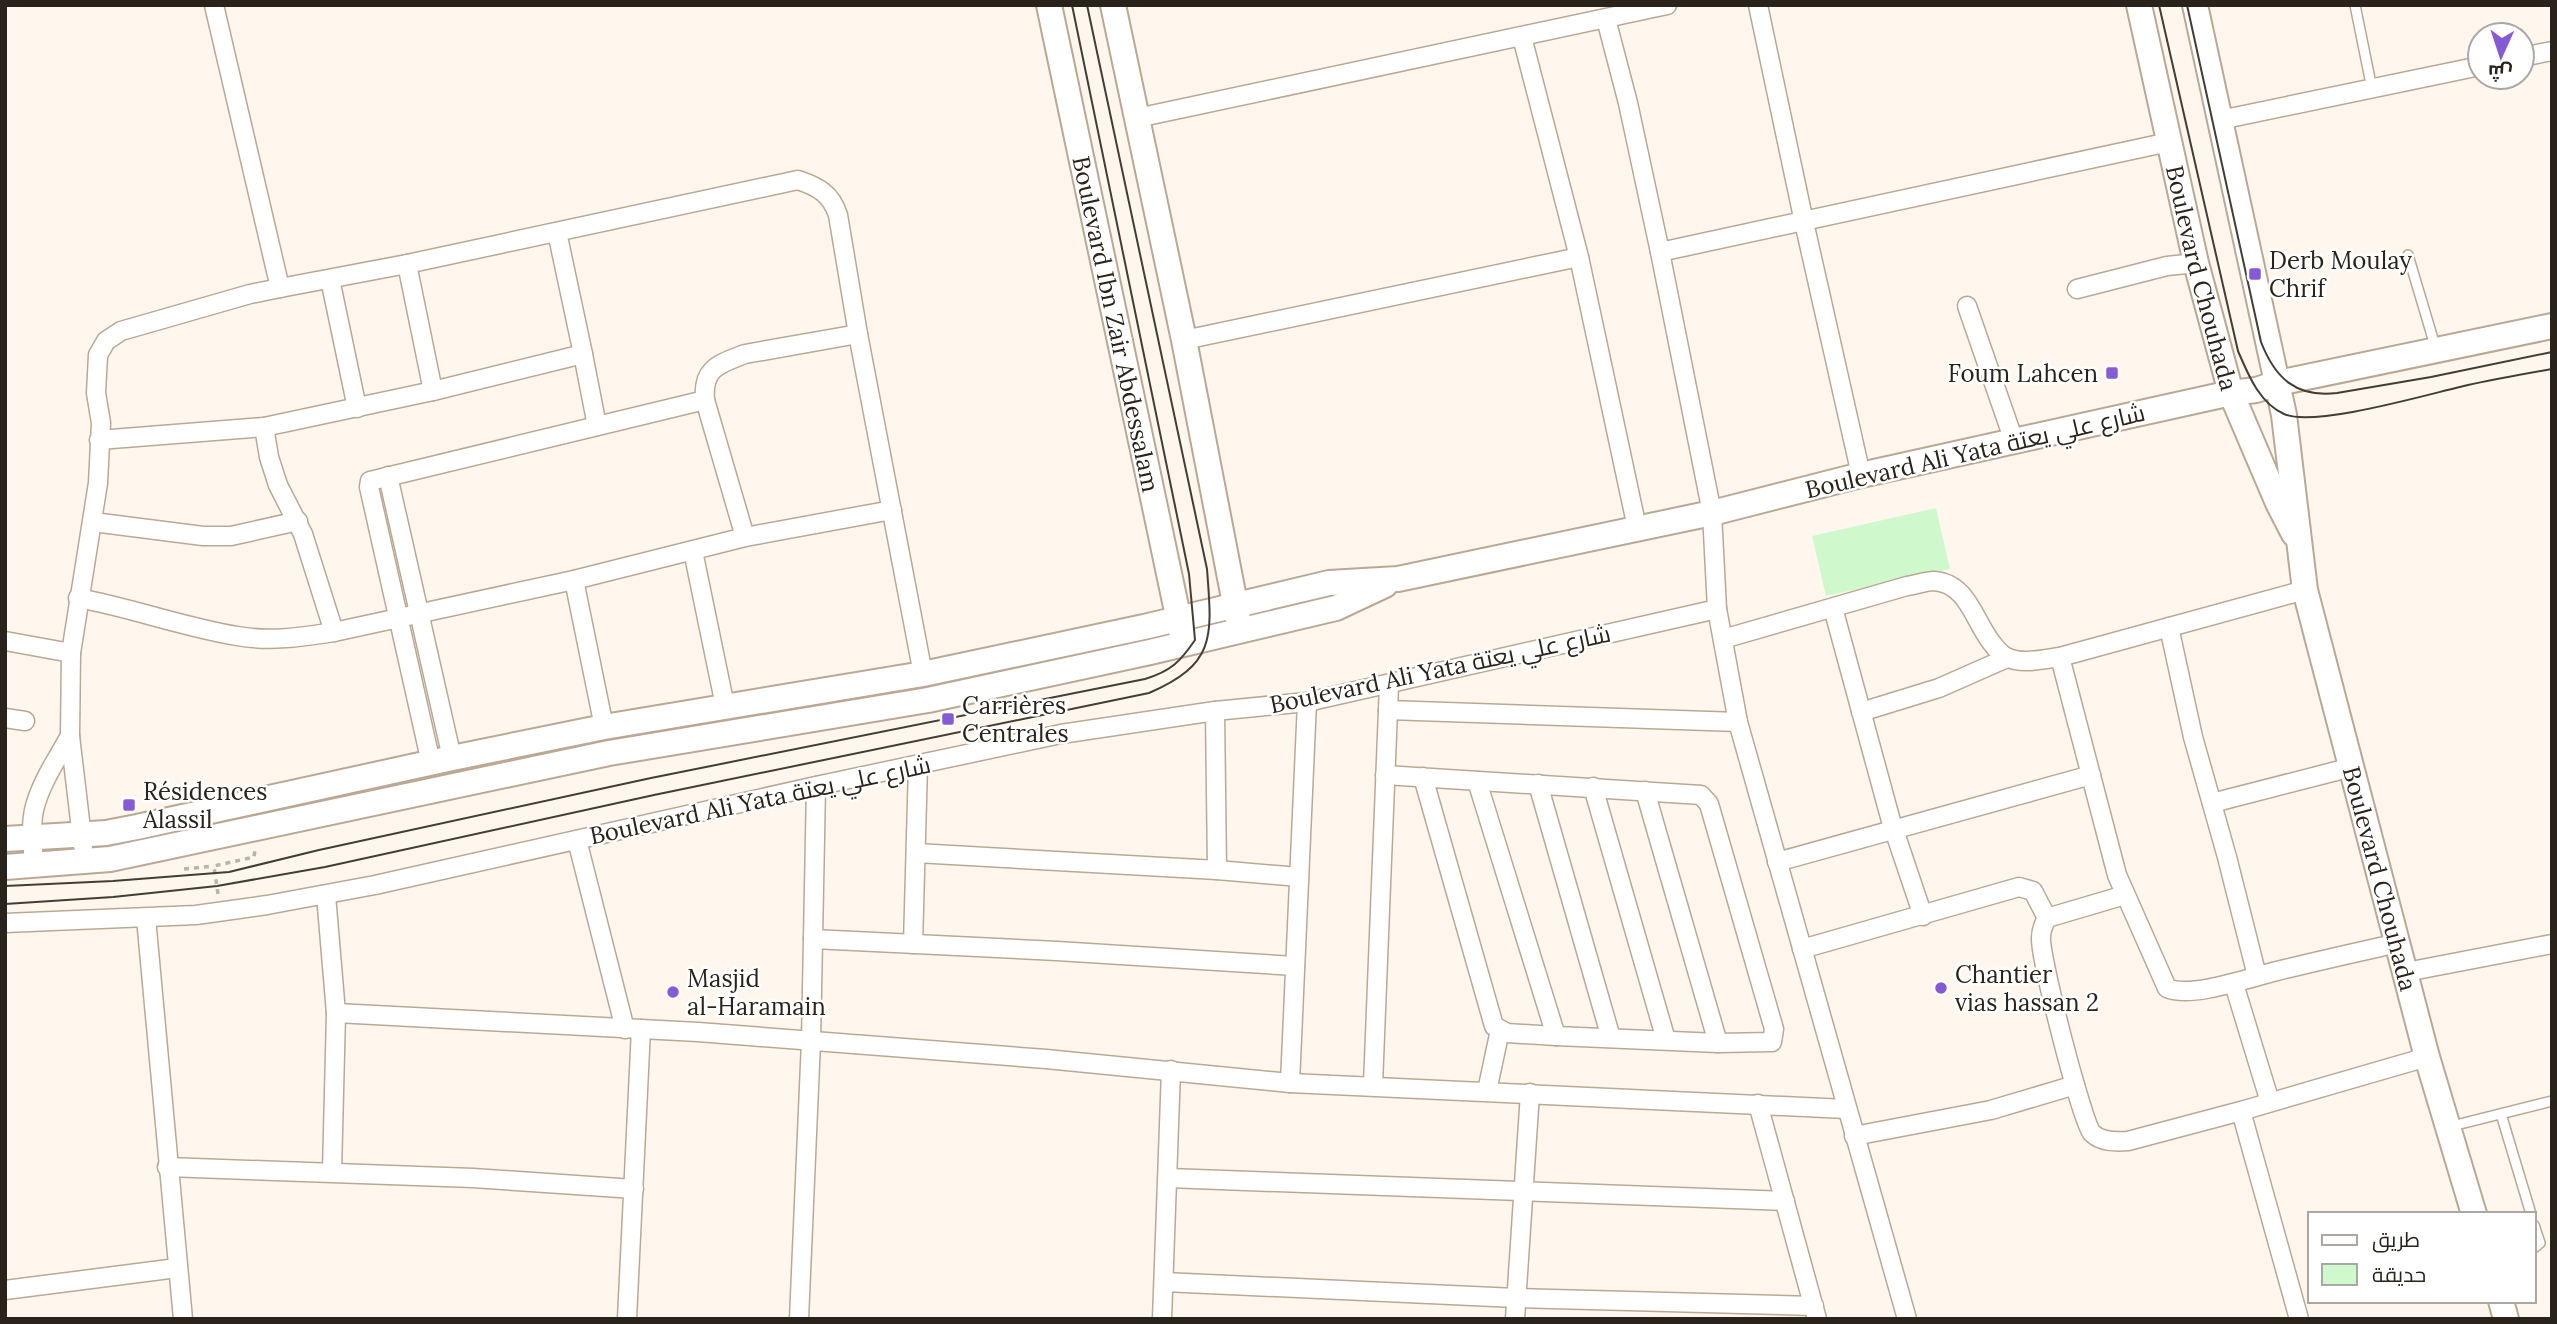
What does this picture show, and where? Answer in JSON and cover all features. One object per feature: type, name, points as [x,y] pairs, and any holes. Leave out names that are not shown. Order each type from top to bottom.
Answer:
[{"type":"main road","name":"Boulevard Ibn Zair Abdessalam","points":[[1049,5],[1183,643]]},
{"type":"main road","points":[[1113,5],[1184,340],[1240,630]]},
{"type":"main road","name":"Boulevard Chouhada","points":[[2139,5],[2196,263],[2231,393],[2278,503],[2298,541]]},
{"type":"main road","name":"Boulevard Chouhada","points":[[2194,5],[2278,383],[2295,496],[2305,590],[2427,1057],[2473,1212]]},
{"type":"main road","name":"Boulevard Ali Yata شارع علي يعتة","points":[[5,839],[82,835],[137,827],[604,727],[923,674],[1329,583],[1398,579],[1712,513],[1861,475],[2231,393],[2256,390],[2278,383],[2552,326]]},
{"type":"main road","name":"Boulevard Ali Yata شارع علي يعتة","points":[[5,867],[85,862],[143,853],[608,753],[928,700],[1336,608],[1398,579]]},
{"type":"street","points":[[214,5],[279,288]]},
{"type":"street","points":[[1137,118],[1667,5]]},
{"type":"street","points":[[1758,5],[1861,475]]},
{"type":"street","points":[[1606,19],[1628,103],[1660,252],[1712,513],[1717,609],[1738,722],[1907,1319]]},
{"type":"street","points":[[1522,37],[1578,257],[1637,528]]},
{"type":"street","points":[[2220,120],[2466,69]]},
{"type":"street","points":[[1660,252],[2169,142]]},
{"type":"street","points":[[85,862],[69,736],[71,653],[98,483],[101,422],[96,393],[98,355],[106,341],[121,331],[250,294],[407,264],[798,180],[818,186],[833,200],[838,215],[923,674]]},
{"type":"street","points":[[557,232],[597,426]]},
{"type":"street","points":[[1184,340],[1578,257]]},
{"type":"street","points":[[2077,289],[2167,266],[2196,263]]},
{"type":"street","points":[[407,264],[433,391]]},
{"type":"street","points":[[330,279],[357,408]]},
{"type":"street","points":[[1967,306],[2014,441]]},
{"type":"street","points":[[745,537],[705,400],[704,386],[708,375],[728,360],[745,354],[858,334]]},
{"type":"street","points":[[99,440],[264,428],[433,391],[583,354]]},
{"type":"street","points":[[441,760],[400,618],[369,487],[370,481],[705,400]]},
{"type":"street","points":[[264,428],[278,485],[298,521],[311,555],[334,632]]},
{"type":"street","points":[[388,476],[419,614],[441,760]]},
{"type":"street","points":[[78,598],[238,636],[294,639],[574,580],[745,537],[892,510]]},
{"type":"street","points":[[93,522],[203,536],[231,536],[298,521]]},
{"type":"street","points":[[693,551],[725,706]]},
{"type":"street","points":[[574,580],[604,727]]},
{"type":"street","points":[[1723,639],[1934,581],[1952,586],[1963,593],[1983,631],[2007,658]]},
{"type":"street","points":[[1861,712],[1939,688],[2007,658],[2023,661],[2060,657],[2305,590]]},
{"type":"street","points":[[1833,608],[1894,830],[1923,916]]},
{"type":"street","name":"Boulevard Ali Yata شارع علي يعتة","points":[[5,923],[146,918],[221,912],[326,895],[1061,734],[1215,711],[1307,702],[1717,609]]},
{"type":"street","points":[[2169,627],[2193,737],[2257,976]]},
{"type":"street","points":[[5,640],[71,653]]},
{"type":"street","points":[[2060,657],[2117,875],[2167,988],[2182,991],[2234,984],[2257,976],[2398,943]]},
{"type":"street","points":[[1373,1085],[1389,685]]},
{"type":"street","points":[[1290,1083],[1307,702]]},
{"type":"street","points":[[1388,710],[1738,722]]},
{"type":"street","points":[[1215,711],[1217,870]]},
{"type":"street","points":[[5,718],[25,721]]},
{"type":"street","points":[[34,865],[34,810],[44,783],[69,736]]},
{"type":"street","points":[[913,944],[918,765]]},
{"type":"street","points":[[2212,803],[2352,767]]},
{"type":"street","points":[[1385,775],[1701,794],[1709,804],[1774,1029],[1772,1042],[1718,1043],[1556,1036],[1500,1030],[1491,1020],[1423,778]]},
{"type":"street","points":[[1777,862],[2091,775]]},
{"type":"street","points":[[1477,781],[1556,1036]]},
{"type":"street","points":[[1538,784],[1611,1038]]},
{"type":"street","points":[[799,1319],[811,1041],[816,786]]},
{"type":"street","points":[[1593,788],[1666,1040]]},
{"type":"street","points":[[1645,790],[1718,1043]]},
{"type":"street","points":[[577,840],[633,1029],[634,1189],[627,1319]]},
{"type":"street","points":[[916,853],[1299,877]]},
{"type":"street","points":[[1802,949],[2025,887],[2038,897],[2047,918]]},
{"type":"street","points":[[326,895],[336,1013],[332,1172]]},
{"type":"street","points":[[2125,895],[2047,918],[2042,926],[2042,951],[2075,1085],[2088,1128],[2103,1140],[2116,1142],[2241,1111],[2427,1057]]},
{"type":"street","points":[[146,918],[183,1319]]},
{"type":"street","points":[[813,939],[1295,967]]},
{"type":"street","points":[[2406,972],[2552,944]]},
{"type":"street","points":[[2234,984],[2270,1102]]},
{"type":"street","points":[[336,1013],[811,1041],[1171,1070],[1290,1083],[1846,1109]]},
{"type":"street","points":[[1486,1091],[1500,1030]]},
{"type":"street","points":[[1162,1319],[1171,1070]]},
{"type":"street","points":[[1854,1136],[1991,1110],[2075,1085]]},
{"type":"street","points":[[1515,1319],[1530,1093]]},
{"type":"street","points":[[1164,1282],[1815,1312],[1758,1104]]},
{"type":"street","points":[[2241,1111],[2299,1319]]},
{"type":"street","points":[[167,1167],[473,1178],[634,1189]]},
{"type":"street","points":[[1168,1178],[1785,1201]]},
{"type":"street","points":[[5,1290],[177,1268]]},
{"type":"lane","points":[[2354,5],[2372,89]]},
{"type":"lane","points":[[2408,254],[2437,351]]},
{"type":"lane","points":[[2448,1127],[2552,1101]]},
{"type":"lane","points":[[2501,1114],[2530,1212]]},
{"type":"lane","points":[[2536,1231],[2540,1243],[2536,1246]]},
{"type":"path","points":[[221,912],[214,866],[254,857],[256,850],[246,852]]},
{"type":"green space","points":[[1936,508],[1950,569],[1826,596],[1812,536]]},
{"type":"tram line","points":[[5,886],[229,872],[651,778],[1145,679],[1174,665],[1195,640],[1189,574],[1072,5]]},
{"type":"tram line","points":[[5,904],[113,897],[217,886],[325,867],[654,795],[1149,693],[1187,671],[1199,658],[1209,630],[1207,569],[1087,5]]},
{"type":"tram line","points":[[2159,5],[2238,351],[2255,387],[2268,403],[2284,414],[2299,417],[2346,413],[2552,369]]},
{"type":"tram line","points":[[2187,5],[2261,342],[2280,375],[2299,389],[2323,394],[2337,393],[2552,352]]},
{"type":"place","name":"Derb Moulay Chrif","points":[[2255,274]]},
{"type":"place","name":"Foum Lahcen","points":[[2112,373]]},
{"type":"place","name":"Carrières Centrales","points":[[948,719]]},
{"type":"place","name":"Résidences Alassil","points":[[129,805]]},
{"type":"place","name":"Chantier vias hassan 2","points":[[1941,988]]},
{"type":"place","name":"Masjid al-Haramain","points":[[673,992]]}]
